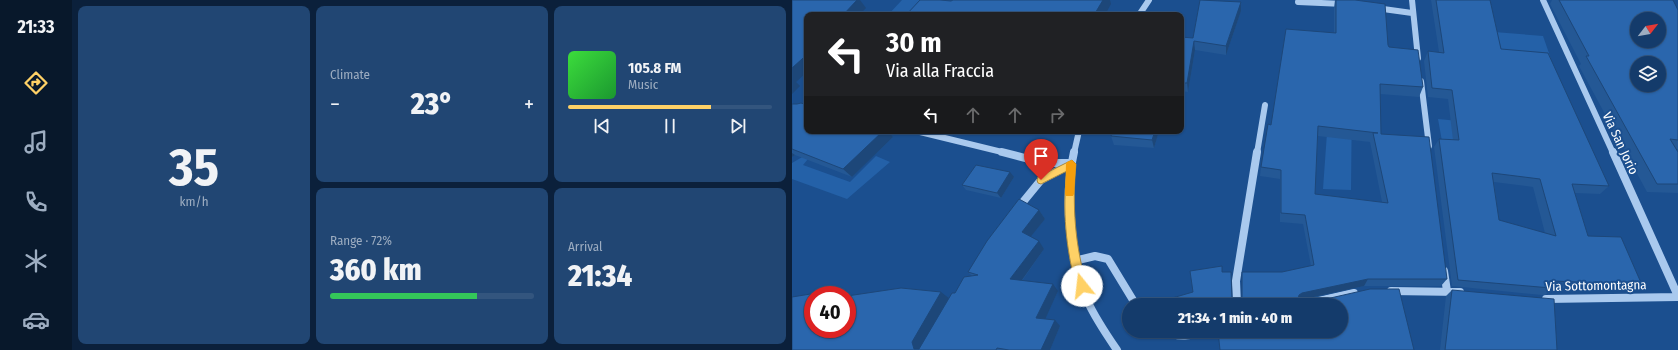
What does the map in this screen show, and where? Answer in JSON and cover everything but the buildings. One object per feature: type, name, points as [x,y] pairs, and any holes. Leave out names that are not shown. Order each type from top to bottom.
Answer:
[{"type":"street","points":[[1141,12],[1149,0]]},
{"type":"street","points":[[1409,0],[1412,12],[1418,65]]},
{"type":"street","name":"Via San Jorio","points":[[1543,0],[1678,296]]},
{"type":"street","points":[[1298,2],[1349,5]]},
{"type":"street","points":[[1373,8],[1412,12]]},
{"type":"street","points":[[1420,73],[1429,151]]},
{"type":"street","points":[[1237,298],[1236,281],[1265,105]]},
{"type":"street","points":[[928,134],[1044,163],[1072,164]]},
{"type":"street","points":[[1079,134],[1072,164],[1069,185],[1074,261],[1082,286],[1094,314],[1117,350]]},
{"type":"street","points":[[1014,213],[1041,180],[1072,164]]},
{"type":"street","points":[[1074,261],[1091,256],[1102,256],[1108,259],[1132,298]]},
{"type":"street","points":[[1443,260],[1447,291]]},
{"type":"street","points":[[1328,298],[1365,291]]},
{"type":"street","points":[[1380,291],[1447,291],[1470,293]]},
{"type":"street","name":"Via Sottomontagna","points":[[1534,299],[1678,296]]},
{"type":"shaded area","points":[[902,0],[928,0],[924,12],[891,12]]},
{"type":"shaded area","points":[[1494,32],[1543,36],[1551,59],[1497,56]]},
{"type":"shaded area","points":[[1330,91],[1352,92],[1351,190],[1323,189]]},
{"type":"shaded area","points":[[1438,119],[1459,121],[1447,169]]},
{"type":"shaded area","points":[[804,156],[808,159],[803,165],[850,182],[876,156],[890,162],[847,199],[792,179],[792,163]]},
{"type":"slow traffic","points":[[1069,194],[1071,164]]},
{"type":"route","points":[[1041,180],[1072,164],[1069,185],[1072,246],[1074,261],[1082,286]]}]
